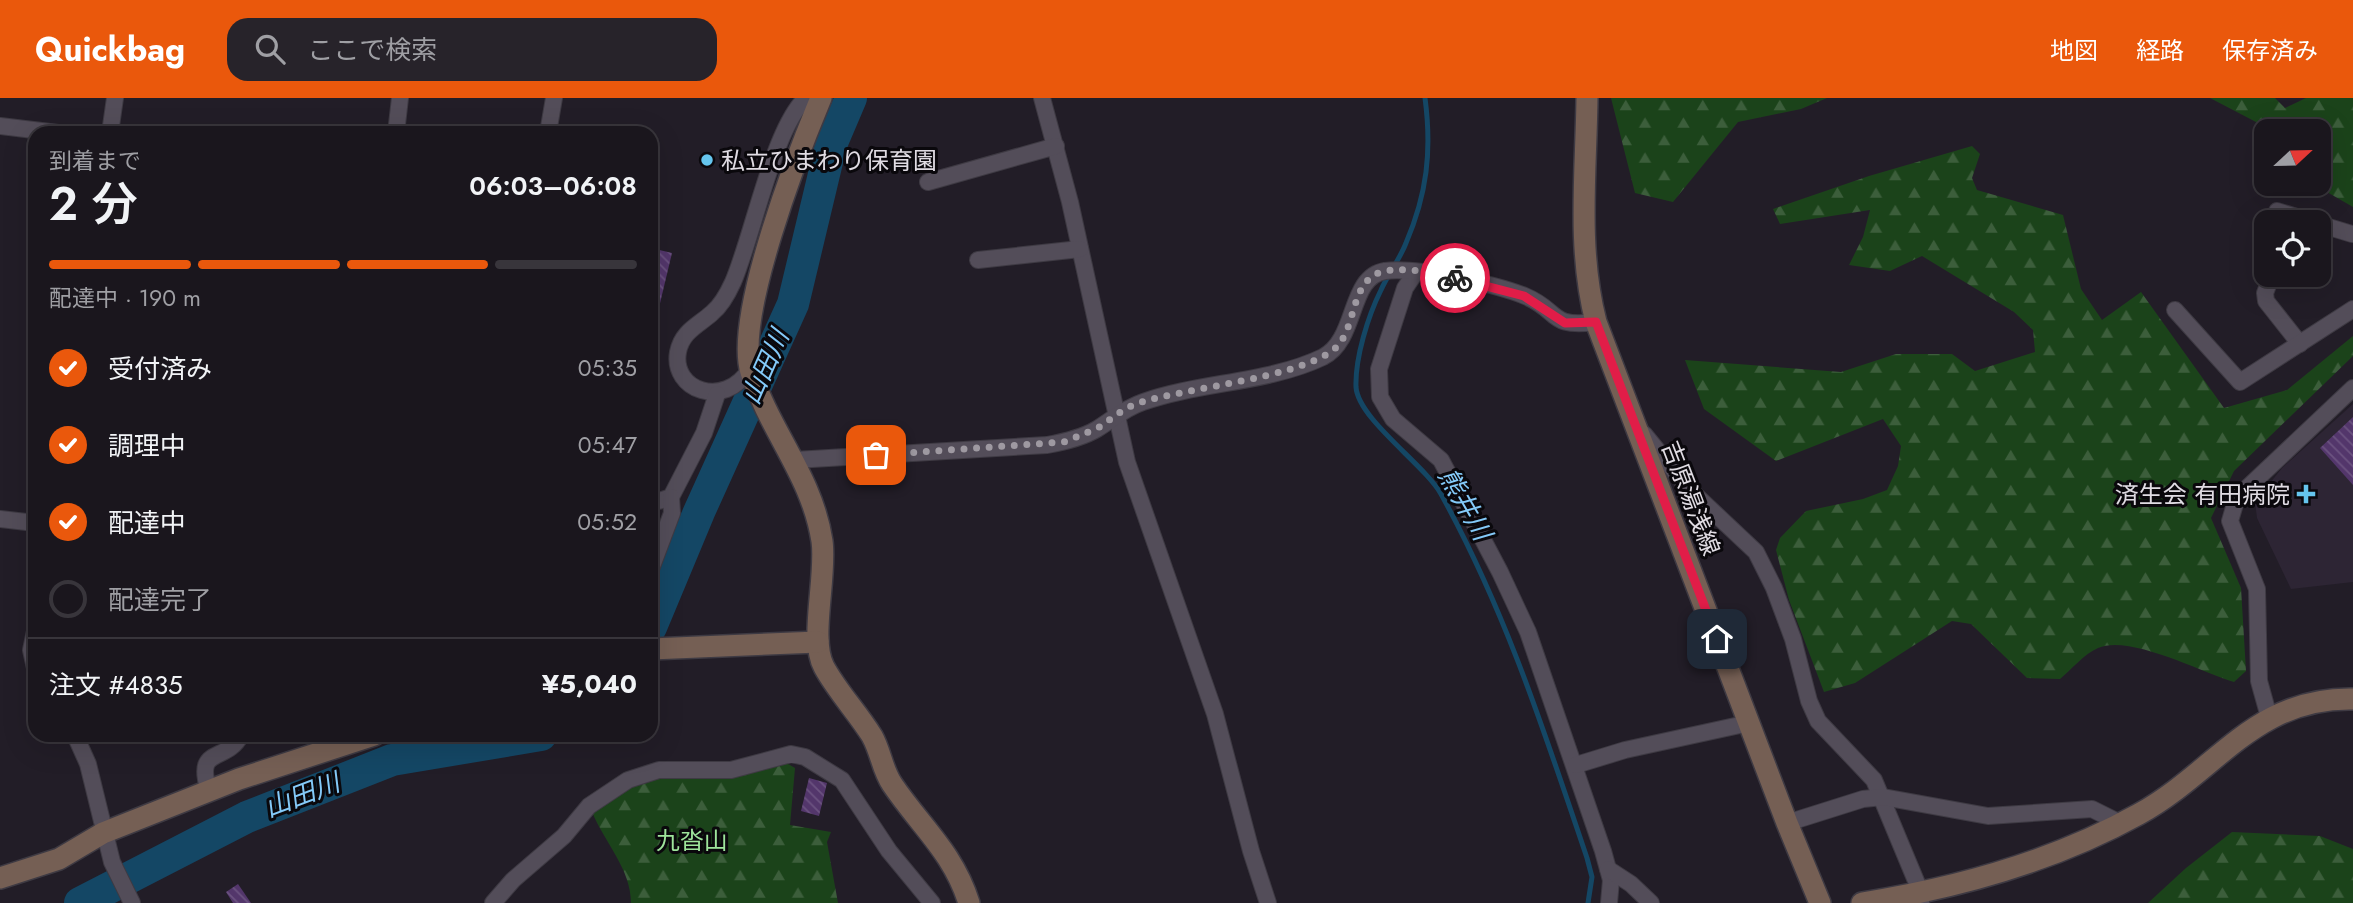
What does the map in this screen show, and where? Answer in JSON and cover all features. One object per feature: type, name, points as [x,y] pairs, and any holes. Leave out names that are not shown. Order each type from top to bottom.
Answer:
[{"type":"street","points":[[111,126],[115,98]]},
{"type":"street","points":[[397,126],[400,98]]},
{"type":"street","points":[[549,126],[554,98]]},
{"type":"street","points":[[750,369],[740,383],[717,394],[699,389],[686,379],[679,367],[678,348],[690,330],[714,312],[730,288],[779,148],[799,104],[806,98]]},
{"type":"street","points":[[821,98],[804,138],[766,257],[752,316],[750,369],[774,423],[796,460],[814,503],[824,568],[818,642],[822,664],[872,736],[890,782],[950,857],[969,903]]},
{"type":"street","points":[[1042,98],[1056,146],[1127,462],[1215,714],[1268,903]]},
{"type":"street","name":"吉原湯浅線","points":[[1587,98],[1584,246],[1588,289],[1596,322],[1820,903]]},
{"type":"street","points":[[0,126],[28,129]]},
{"type":"street","points":[[928,182],[1056,146]]},
{"type":"street","points":[[2331,228],[2352,234]]},
{"type":"street","points":[[978,260],[1080,249]]},
{"type":"street","points":[[796,460],[1047,445],[1080,437],[1115,415],[1162,396],[1258,376],[1323,356],[1335,349],[1345,335],[1366,281],[1383,271],[1416,272],[1524,296],[1565,323],[1596,322]]},
{"type":"street","points":[[1416,272],[1405,288],[1379,369],[1380,397],[1393,419],[1441,460],[1525,624],[1576,765],[1608,869],[1611,892],[1609,903]]},
{"type":"street","points":[[2267,287],[2266,300],[2300,344]]},
{"type":"street","points":[[2175,310],[2240,382],[2353,309]]},
{"type":"street","points":[[2269,717],[2259,681],[2257,589],[2230,521],[2235,504],[2245,490],[2353,388]]},
{"type":"street","points":[[658,550],[672,513],[671,497],[704,433],[717,394]]},
{"type":"street","points":[[1634,421],[1689,489],[1756,552],[1774,588],[1793,639],[1809,701],[1818,721],[1874,780],[1921,898]]},
{"type":"street","points":[[658,501],[671,497]]},
{"type":"street","points":[[0,519],[28,522]]},
{"type":"street","points":[[658,649],[818,642]]},
{"type":"street","points":[[1862,903],[1921,898],[2063,850],[2120,823],[2196,775],[2269,717],[2312,702],[2353,699]]},
{"type":"street","points":[[1576,765],[1625,750],[1749,723]]},
{"type":"street","points":[[78,742],[88,764],[112,862],[132,903]]},
{"type":"street","points":[[209,791],[203,769],[206,762],[236,742]]},
{"type":"street","points":[[0,878],[59,859],[103,833],[209,791],[353,742]]},
{"type":"street","points":[[493,903],[496,896],[564,836],[589,806],[628,780],[659,770],[731,770],[791,754],[805,757],[842,780],[889,851],[932,903]]},
{"type":"street","points":[[1787,823],[1863,799],[1883,797],[1988,816],[2092,808],[2120,823]]},
{"type":"street","points":[[1608,869],[1631,884],[1650,903]]},
{"type":"shaded area","name":"済生会 有田病院","points":[[2353,404],[2353,582],[2291,589],[2257,518],[2255,502],[2282,468]]},
{"type":"green space","points":[[1611,98],[1827,98],[1801,109],[1738,122],[1673,202],[1635,193]]},
{"type":"green space","points":[[2210,98],[2275,98],[2285,108],[2306,98],[2353,98],[2353,207],[2331,194],[2331,119],[2254,121]]},
{"type":"green space","points":[[1972,146],[1980,154],[1972,178],[1977,190],[2063,215],[2081,289],[2102,320],[2141,292],[2224,408],[2287,390],[2353,336],[2353,356],[2234,471],[2211,518],[2241,588],[2246,671],[2234,682],[2146,650],[2111,645],[2093,651],[2060,679],[2027,678],[1971,624],[1952,621],[1855,683],[1824,692],[1789,600],[1776,550],[1780,538],[1806,511],[1863,499],[1887,490],[1898,466],[1901,446],[1883,419],[1776,461],[1704,409],[1685,360],[1841,372],[1896,354],[1952,354],[1975,371],[2035,352],[2033,330],[2014,312],[1922,256],[1890,271],[1849,265],[1863,237],[1870,210],[1780,224],[1773,209],[1869,176]]},
{"type":"green space","name":"九沓山","points":[[783,761],[795,768],[790,825],[831,832],[827,842],[838,903],[631,903],[622,867],[592,812],[623,791],[658,776],[727,778]]},
{"type":"green space","points":[[2232,832],[2320,836],[2353,849],[2353,903],[2148,903],[2186,868]]},
{"type":"building","points":[[658,250],[672,253],[658,312]]},
{"type":"building","name":"済生会 有田病院","points":[[2353,417],[2353,485],[2320,448]]},
{"type":"building","points":[[809,778],[827,783],[819,816],[801,811]]},
{"type":"building","points":[[238,884],[251,903],[233,903],[226,892]]},
{"type":"waterway","name":"山田川","points":[[658,610],[699,512],[793,304],[831,145],[851,98]]},
{"type":"waterway","name":"熊井川","points":[[1425,98],[1428,154],[1419,207],[1401,255],[1376,300],[1367,324],[1360,350],[1356,387],[1368,413],[1441,494],[1485,583],[1522,673],[1587,858],[1592,877],[1588,903]]},
{"type":"waterway","name":"山田川","points":[[80,903],[247,817],[392,760],[499,742]]},
{"type":"way so far","points":[[876,455],[1064,442],[1098,428],[1126,408],[1142,402],[1258,376],[1323,356],[1335,349],[1345,335],[1366,281],[1383,271],[1410,271],[1455,278]]},
{"type":"place","name":"私立ひまわり保育園","points":[[707,160]]},
{"type":"place","name":"済生会 有田病院","points":[[2306,494]]},
{"type":"route","points":[[1455,278],[1524,296],[1565,323],[1596,322],[1717,639]]}]
